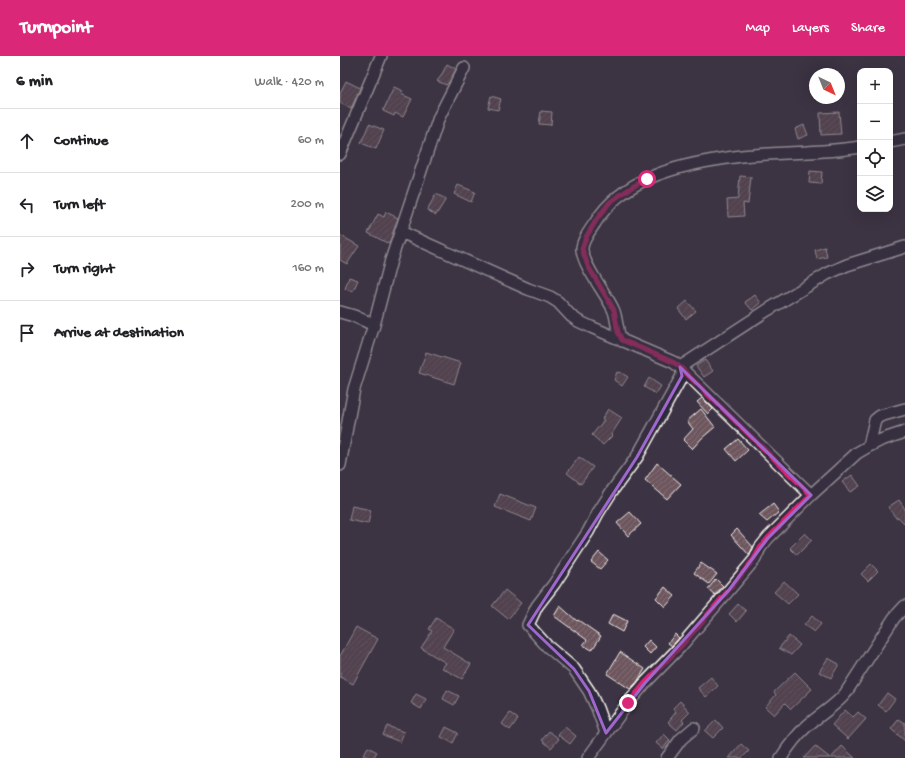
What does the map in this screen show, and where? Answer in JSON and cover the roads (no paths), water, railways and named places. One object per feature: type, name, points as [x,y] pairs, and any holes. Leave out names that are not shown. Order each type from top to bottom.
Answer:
[{"type":"street","points":[[340,154],[381,56]]},
{"type":"street","points":[[340,465],[354,389],[374,325],[391,260],[439,117],[464,68]]},
{"type":"street","points":[[893,141],[905,139]]},
{"type":"street","points":[[622,340],[618,332],[614,310],[588,266],[582,249],[586,237],[610,202],[647,179],[672,169],[702,162],[753,155],[840,150],[857,147]]},
{"type":"street","points":[[401,232],[537,293],[550,297],[558,302],[578,321],[673,362],[680,367],[811,495]]},
{"type":"street","points":[[680,367],[766,311],[827,274],[847,265],[905,247]]},
{"type":"street","points":[[340,312],[354,316],[374,325]]},
{"type":"street","points":[[606,733],[589,691],[574,669],[547,646],[528,625],[537,606],[554,584],[588,532],[598,513],[637,457],[682,376],[680,367]]},
{"type":"street","points":[[869,446],[875,420],[880,416],[905,409]]},
{"type":"street","points":[[588,758],[628,703],[681,646],[729,590],[754,559],[768,538],[811,495],[857,453],[881,440],[905,432]]},
{"type":"street","points":[[781,758],[806,726],[839,701],[845,694],[894,618],[905,606]]},
{"type":"street","points":[[667,758],[681,738],[694,728]]}]
